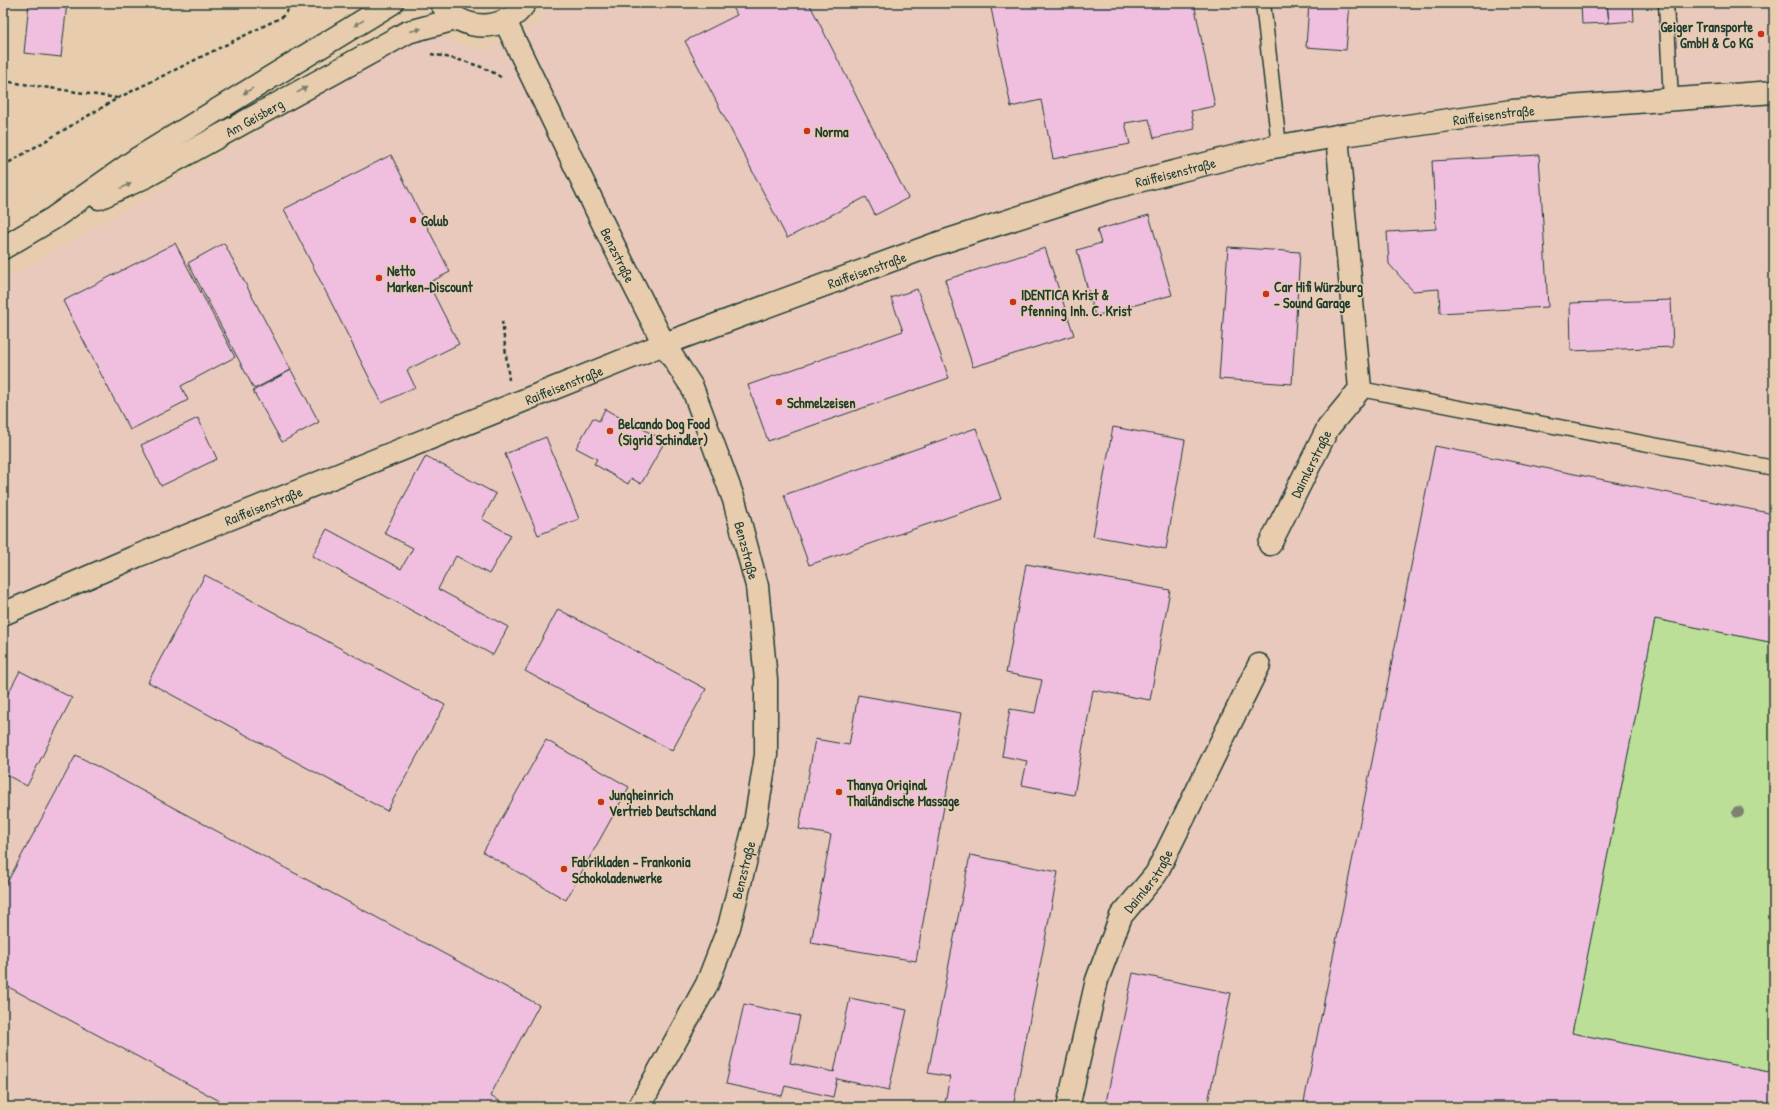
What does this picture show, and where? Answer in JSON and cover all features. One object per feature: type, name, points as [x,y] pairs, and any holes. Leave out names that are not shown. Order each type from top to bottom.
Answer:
[{"type":"street","name":"Am Geisberg","points":[[3,248],[52,219],[137,159],[392,3]]},
{"type":"street","points":[[440,3],[456,19],[472,25],[489,26],[505,21],[517,12],[525,3]]},
{"type":"street","name":"Am Geisberg","points":[[52,219],[145,177],[408,32],[456,19]]},
{"type":"street","name":"Benzstraße","points":[[505,21],[611,240],[664,344],[692,387],[734,500],[757,586],[766,680],[766,756],[755,823],[729,928],[707,984],[641,1106]]},
{"type":"street","name":"Raiffeisenstraße","points":[[3,614],[137,556],[664,344],[777,301],[964,234],[1107,189],[1279,146],[1336,136],[1512,111],[1774,92]]},
{"type":"street","points":[[1336,136],[1360,389]]},
{"type":"street","name":"Daimlerstraße","points":[[1270,544],[1328,428],[1360,389]]},
{"type":"street","name":"Daimlerstraße","points":[[1068,1107],[1096,980],[1121,916],[1156,874],[1259,665]]},
{"type":"lane","points":[[1263,3],[1279,146]]},
{"type":"lane","points":[[1666,3],[1671,100]]},
{"type":"lane","points":[[1360,389],[1774,468]]},
{"type":"path","points":[[3,166],[118,98],[282,17],[294,3]]},
{"type":"path","points":[[408,32],[421,52],[454,58],[496,74],[508,83]]},
{"type":"path","points":[[3,81],[118,98]]},
{"type":"path","points":[[502,321],[511,406]]},
{"type":"shaded area","points":[[547,3],[1774,3],[1774,1107],[3,1107],[3,281],[431,30],[457,43],[485,51],[539,23]]},
{"type":"green space","points":[[1655,619],[1774,643],[1774,1073],[1572,1033]]},
{"type":"building","points":[[29,3],[67,3],[61,57],[24,53]]},
{"type":"building","points":[[731,3],[809,3],[908,198],[875,215],[866,197],[787,238],[685,41],[737,15]]},
{"type":"building","points":[[990,3],[1194,3],[1215,106],[1191,111],[1195,129],[1154,138],[1149,119],[1125,123],[1130,144],[1053,159],[1041,100],[1011,107]]},
{"type":"building","points":[[1309,3],[1350,3],[1346,50],[1306,47]]},
{"type":"building","points":[[1581,3],[1607,3],[1609,23],[1582,24]]},
{"type":"building","points":[[1607,3],[1633,3],[1634,21],[1609,23]]},
{"type":"building","name":"Netto Marken-Discount","points":[[391,155],[450,272],[428,283],[459,344],[407,370],[415,387],[382,403],[284,209]]},
{"type":"building","points":[[1539,155],[1548,307],[1440,313],[1439,289],[1413,291],[1389,264],[1387,232],[1436,229],[1432,161]]},
{"type":"building","points":[[1149,215],[1172,295],[1095,316],[1077,250],[1101,243],[1097,230]]},
{"type":"building","points":[[175,243],[235,357],[181,386],[188,400],[130,430],[63,301]]},
{"type":"building","points":[[224,243],[291,370],[254,389],[188,263]]},
{"type":"building","points":[[1228,247],[1300,252],[1292,384],[1219,379]]},
{"type":"building","points":[[1045,248],[1074,335],[973,367],[945,280]]},
{"type":"building","points":[[917,289],[949,378],[768,441],[748,385],[903,331],[891,298]]},
{"type":"building","points":[[1671,300],[1673,347],[1571,351],[1570,303]]},
{"type":"building","points":[[291,370],[319,422],[282,442],[253,391]]},
{"type":"building","points":[[605,409],[631,424],[634,420],[645,426],[643,429],[665,441],[641,484],[631,478],[628,484],[594,464],[597,459],[576,448],[593,418],[599,421]]},
{"type":"building","points":[[198,418],[217,459],[161,486],[141,445]]},
{"type":"building","points":[[1113,427],[1185,440],[1166,549],[1093,536]]},
{"type":"building","points":[[976,428],[1001,499],[809,565],[784,495]]},
{"type":"building","points":[[546,437],[579,519],[538,535],[505,454]]},
{"type":"building","points":[[1435,446],[1774,514],[1774,643],[1655,619],[1572,1033],[1774,1073],[1773,1107],[1303,1107]]},
{"type":"building","points":[[426,456],[496,494],[482,519],[511,535],[489,574],[456,556],[438,589],[508,627],[493,655],[312,556],[327,529],[401,569],[413,548],[384,533]]},
{"type":"building","points":[[1026,564],[1170,590],[1150,700],[1093,690],[1074,795],[1022,785],[1027,761],[1002,756],[1010,709],[1035,713],[1042,680],[1006,673]]},
{"type":"building","points":[[205,575],[445,705],[387,811],[148,682]]},
{"type":"building","points":[[558,609],[706,689],[672,751],[525,671]]},
{"type":"building","points":[[20,671],[72,698],[27,786],[3,773],[3,703]]},
{"type":"building","points":[[858,695],[961,713],[916,961],[811,943],[831,835],[799,829],[815,739],[849,745]]},
{"type":"building","points":[[546,740],[629,787],[566,900],[483,852]]},
{"type":"building","points":[[76,755],[539,1005],[490,1096],[511,1107],[231,1107],[3,984],[3,890]]},
{"type":"building","points":[[970,855],[1058,872],[1013,1107],[944,1107],[950,1077],[928,1073]]},
{"type":"building","points":[[1133,973],[1231,993],[1207,1107],[1105,1107]]},
{"type":"building","points":[[850,998],[907,1010],[889,1090],[837,1079],[833,1097],[785,1086],[782,1096],[726,1084],[744,1004],[800,1016],[790,1063],[834,1072]]},
{"type":"place","name":"Geiger Transporte GmbH & Co KG","points":[[1761,34]]},
{"type":"place","name":"Norma","points":[[807,131]]},
{"type":"place","name":"Golub","points":[[413,220]]},
{"type":"place","name":"Netto Marken-Discount","points":[[379,278]]},
{"type":"place","name":"Car Hifi Würzburg – Sound Garage","points":[[1266,294]]},
{"type":"place","name":"IDENTICA Krist & Pfenning Inh. C. Krist","points":[[1013,302]]},
{"type":"place","name":"Schmelzeisen","points":[[779,402]]},
{"type":"place","name":"Belcando Dog Food (Sigrid Schindler)","points":[[610,431]]},
{"type":"place","name":"Thanya Original Thailändische Massage","points":[[839,792]]},
{"type":"place","name":"Jungheinrich Vertrieb Deutschland","points":[[601,802]]},
{"type":"place","name":"Fabrikladen - Frankonia Schokoladenwerke","points":[[564,869]]}]
